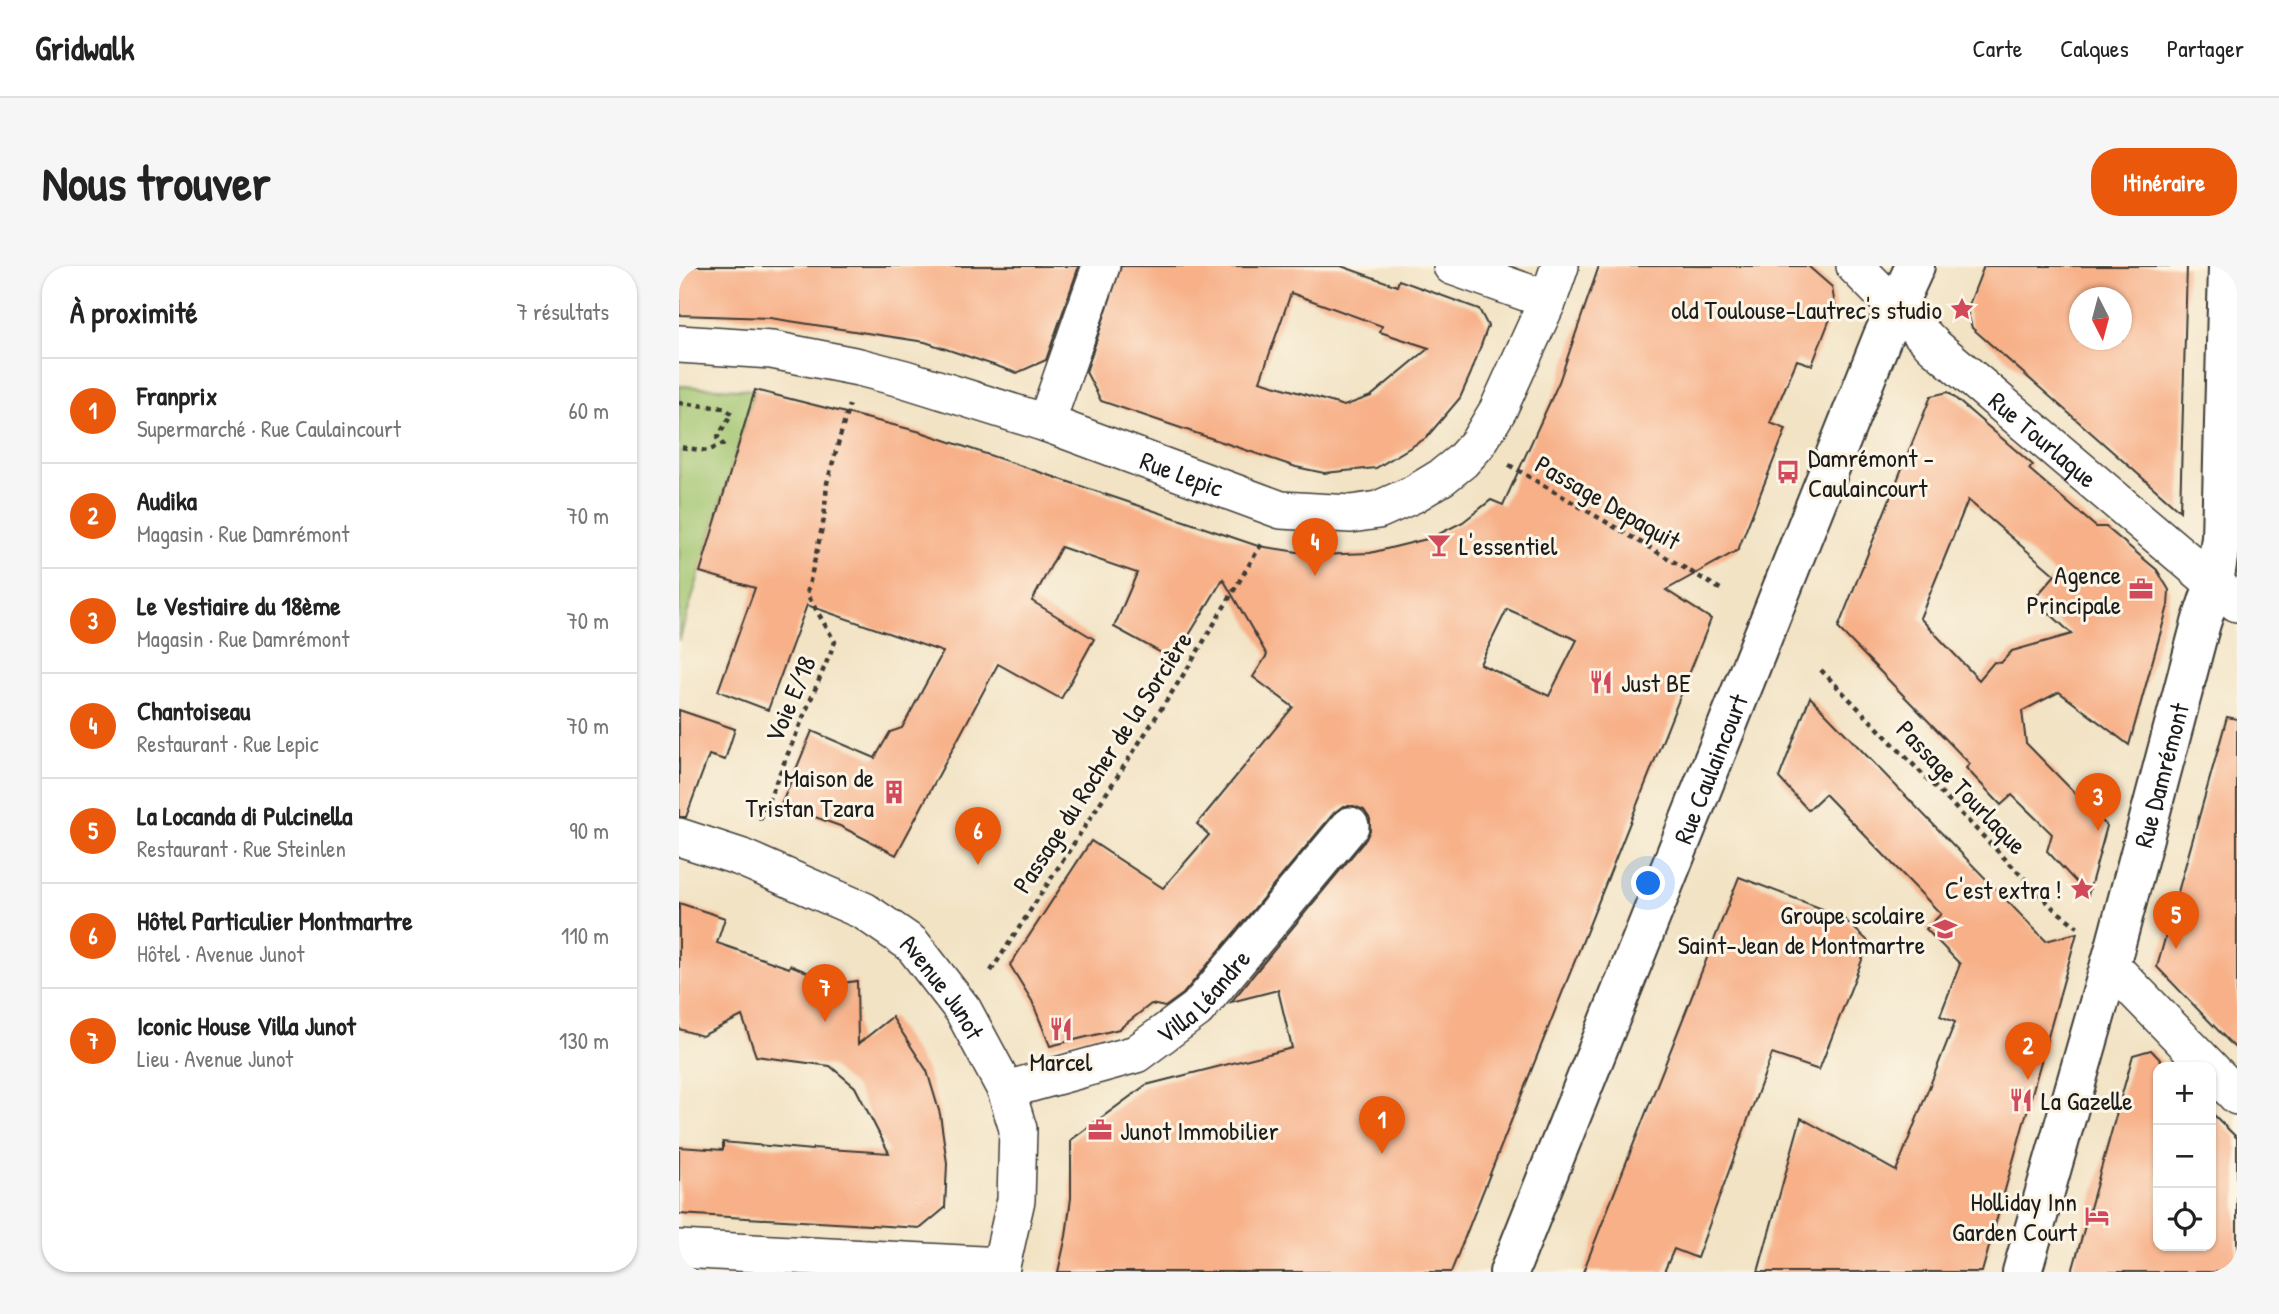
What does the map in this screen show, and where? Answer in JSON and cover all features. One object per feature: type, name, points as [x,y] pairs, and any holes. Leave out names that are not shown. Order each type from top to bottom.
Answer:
[{"type":"street","points":[[1046,423],[1101,266]]},
{"type":"street","points":[[1452,266],[1548,300]]},
{"type":"street","name":"Rue Lepic","points":[[679,344],[772,350],[859,367],[1046,423],[1281,510],[1351,514],[1378,510],[1414,494],[1442,477],[1462,461],[1478,443],[1498,410],[1548,300],[1560,266]]},
{"type":"street","name":"Rue Tourlaque","points":[[1855,266],[1935,347],[2226,594]]},
{"type":"street","name":"Rue Caulaincourt","points":[[1510,1272],[1895,305],[1915,266]]},
{"type":"street","name":"Rue Damrémont","points":[[2022,1272],[2110,965],[2201,623],[2226,594],[2221,538],[2228,266]]},
{"type":"street","name":"Villa Léandre","points":[[1006,1090],[1136,1054],[1197,1009],[1350,826]]},
{"type":"street","name":"Avenue Junot","points":[[679,837],[740,857],[863,911],[912,944],[963,1010],[1006,1090],[1018,1129],[1016,1200],[999,1269]]},
{"type":"street","points":[[2110,965],[2204,1062]]},
{"type":"street","points":[[2216,1074],[2237,1096]]},
{"type":"street","points":[[679,1249],[999,1269]]},
{"type":"path","name":"Voie E/18","points":[[760,820],[835,642],[807,594],[824,519],[827,483],[859,367]]},
{"type":"path","points":[[679,403],[724,408],[732,414],[717,438],[723,444],[708,451],[679,446]]},
{"type":"path","name":"Passage Depaquit","points":[[1478,443],[1515,470],[1723,590]]},
{"type":"path","name":"Passage du Rocher de la Sorcière","points":[[991,971],[1189,666],[1243,573]]},
{"type":"path","name":"Passage Tourlaque","points":[[1821,670],[2054,909],[2078,928]]},
{"type":"green space","points":[[679,386],[755,390],[679,641]]},
{"type":"building","points":[[679,266],[1079,266],[1046,360],[1017,373],[925,342],[770,318],[679,315]]},
{"type":"building","points":[[1121,266],[1341,266],[1397,286],[1399,280],[1479,309],[1488,326],[1460,398],[1426,438],[1376,468],[1324,473],[1296,467],[1101,401],[1086,372]],"holes":[[[1291,293],[1382,326],[1380,332],[1429,348],[1371,396],[1344,406],[1260,381]]]},
{"type":"building","points":[[1599,266],[1808,266],[1832,287],[1835,306],[1812,365],[1797,360],[1770,423],[1786,429],[1738,550],[1666,590],[1711,619],[1451,1272],[1058,1272],[1071,1198],[1071,1140],[1146,1085],[1292,1048],[1278,990],[1231,1002],[1366,839],[1370,830],[1370,819],[1364,810],[1354,806],[1343,806],[1334,813],[1183,994],[1165,1007],[1151,1004],[1119,1029],[1050,1046],[1032,1001],[1010,965],[1091,841],[1163,888],[1209,835],[1197,824],[1293,707],[1253,677],[1267,655],[1223,579],[1174,660],[1114,627],[1137,573],[1061,547],[1032,601],[1094,639],[1061,699],[998,664],[896,855],[840,826],[781,805],[812,731],[875,758],[890,732],[902,728],[943,652],[807,605],[768,710],[718,691],[755,588],[700,572],[755,390],[921,432],[1258,546],[1317,555],[1370,553],[1431,538],[1463,522],[1491,500],[1503,505],[1559,382]],"holes":[[[1507,609],[1577,640],[1549,696],[1480,664]]]},
{"type":"building","points":[[1984,266],[2187,266],[2180,511],[1972,328],[1967,310]]},
{"type":"building","points":[[1948,392],[2033,465],[2029,469],[2096,527],[2106,527],[2157,570],[2169,590],[2168,606],[2129,745],[2059,692],[2022,711],[2026,743],[2107,826],[2088,895],[2047,851],[2052,834],[2012,795],[2001,805],[1966,768],[1970,764],[1838,628],[1931,396]],"holes":[[[1968,500],[2055,575],[2034,599],[2072,634],[2012,651],[2001,663],[1994,662],[1979,680],[1920,618]]]},
{"type":"building","points":[[1810,697],[2046,941],[2077,933],[1982,1272],[1758,1272],[1801,1118],[1896,1171],[1955,1022],[1940,1016],[1960,964],[1926,929],[1941,914],[1825,794],[1808,810],[1779,778]]},
{"type":"building","points":[[679,710],[735,729],[725,760],[709,755],[686,817],[679,817]]},
{"type":"building","points":[[2227,717],[2237,719],[2237,1050],[2157,967]]},
{"type":"building","points":[[1739,877],[1841,916],[1869,942],[1819,1070],[1772,1054],[1697,1258],[1674,1249],[1664,1272],[1583,1272]]},
{"type":"building","points":[[679,903],[725,918],[717,943],[789,968],[790,965],[836,984],[857,981],[858,1044],[892,1017],[927,1071],[940,1114],[947,1163],[945,1208],[921,1228],[679,1214],[679,1147],[723,1150],[723,1142],[889,1153],[855,1087],[830,1066],[756,1056],[742,1016],[702,1036],[679,1029]]},
{"type":"building","points":[[2151,1050],[2162,1062],[2153,1062],[2153,1251],[2216,1251],[2216,1117],[2237,1138],[2237,1272],[2072,1272],[2133,1055]]},
{"type":"place","name":"old Toulouse-Lautrec's studio","points":[[1962,309]]},
{"type":"place","name":"Damrémont - Caulaincourt","points":[[1788,472]]},
{"type":"place","name":"L'essentiel","points":[[1439,545]]},
{"type":"place","name":"Chantoiseau","points":[[1315,576]]},
{"type":"place","name":"Agence Principale","points":[[2141,589]]},
{"type":"place","name":"Just BE","points":[[1601,682]]},
{"type":"place","name":"Maison de Tristan Tzara","points":[[894,792]]},
{"type":"place","name":"Le Vestiaire du 18ème","points":[[2098,831]]},
{"type":"place","name":"Hôtel Particulier Montmartre","points":[[978,865]]},
{"type":"place","name":"C'est extra !","points":[[2082,889]]},
{"type":"place","name":"Groupe scolaire Saint-Jean de Montmartre","points":[[1945,929]]},
{"type":"place","name":"La Locanda di Pulcinella","points":[[2176,949]]},
{"type":"place","name":"Iconic House Villa Junot","points":[[825,1022]]},
{"type":"place","name":"Marcel","points":[[1061,1029]]},
{"type":"place","name":"Audika","points":[[2028,1080]]},
{"type":"place","name":"La Gazelle","points":[[2021,1100]]},
{"type":"place","name":"Junot Immobilier","points":[[1100,1130]]},
{"type":"place","name":"Franprix","points":[[1382,1154]]},
{"type":"place","name":"Holliday Inn Garden Court","points":[[2097,1216]]}]
